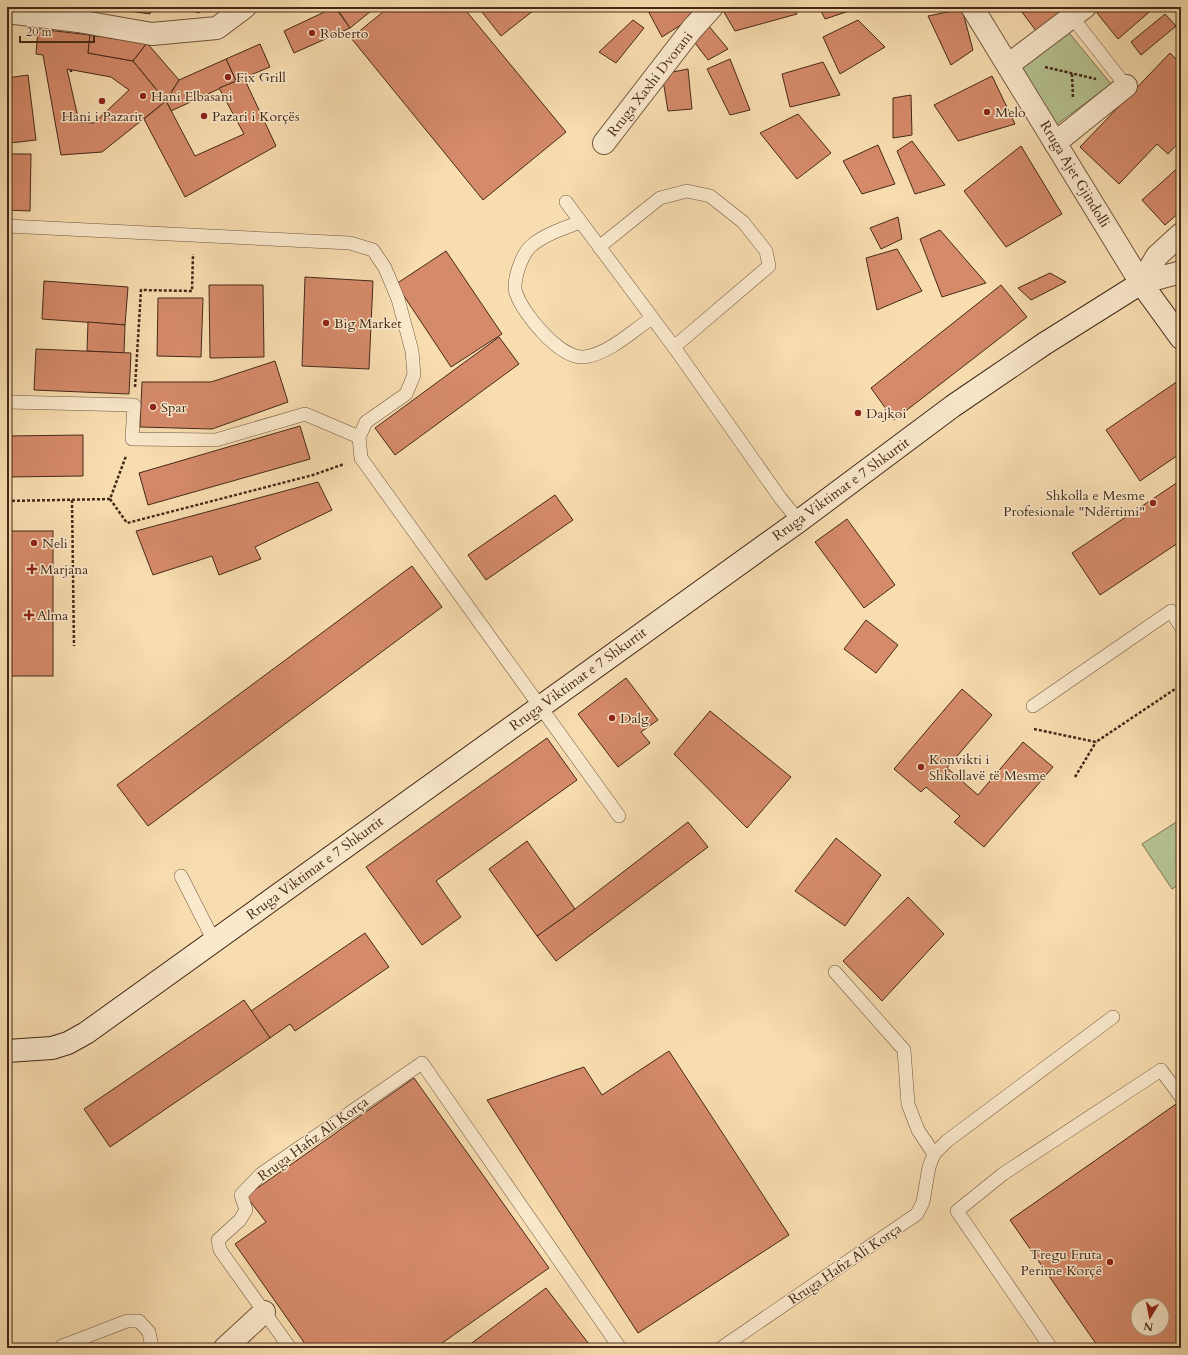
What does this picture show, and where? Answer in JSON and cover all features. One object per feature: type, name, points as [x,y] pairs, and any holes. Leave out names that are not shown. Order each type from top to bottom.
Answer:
[{"type":"street","points":[[7,12],[81,14],[152,34],[217,28],[245,7]]},
{"type":"street","name":"Rruga Xaxhi Dvorani","points":[[604,143],[692,30],[712,7]]},
{"type":"street","name":"Rruga Ajet Gjindolli","points":[[972,7],[1011,63],[1055,143],[1141,283],[1181,338]]},
{"type":"street","points":[[1011,63],[1078,12]]},
{"type":"street","points":[[1055,143],[1126,86]]},
{"type":"street","name":"Rruga Viktimat e 7 Shkurtit","points":[[1141,283],[1157,256],[1181,234]]},
{"type":"street","name":"Rruga Viktimat e 7 Shkurtit","points":[[7,1051],[52,1048],[74,1040],[86,1033],[799,520],[953,406],[1044,344],[1141,283],[1181,272]]},
{"type":"street","points":[[225,1348],[264,1312]]},
{"type":"lane","points":[[1078,12],[1126,86]]},
{"type":"lane","points":[[599,247],[660,198],[687,191],[710,196],[743,222],[766,252],[768,266],[674,347]]},
{"type":"lane","points":[[566,202],[674,347],[781,499],[799,520]]},
{"type":"lane","points":[[580,222],[531,246],[516,272],[516,292],[530,318],[556,344],[572,354],[584,357],[603,352],[652,318]]},
{"type":"lane","points":[[7,226],[194,234],[350,243],[373,250],[384,268],[398,299],[412,351],[414,375],[406,394],[366,422],[359,437],[361,458],[619,816]]},
{"type":"lane","points":[[7,402],[134,405],[132,439],[216,440],[305,414],[359,437]]},
{"type":"lane","points":[[1034,706],[1171,611],[1181,627]]},
{"type":"lane","points":[[181,876],[214,941]]},
{"type":"lane","points":[[835,972],[904,1050],[908,1104],[918,1130],[934,1154]]},
{"type":"lane","name":"Rruga Hafiz Ali Korça","points":[[721,1348],[917,1214],[923,1202],[929,1167],[934,1154],[947,1141],[1113,1017]]},
{"type":"lane","name":"Rruga Hafiz Ali Korça","points":[[290,1348],[220,1250],[218,1240],[240,1220],[246,1210],[241,1195],[261,1174],[422,1062],[620,1348]]},
{"type":"lane","points":[[1051,1348],[957,1211],[1002,1174],[1161,1070],[1181,1097]]},
{"type":"lane","points":[[62,1348],[62,1346],[127,1321],[139,1321],[149,1332],[152,1348]]},
{"type":"path","points":[[1011,63],[1126,86]]},
{"type":"path","points":[[134,405],[141,290],[192,291],[194,234]]},
{"type":"path","points":[[110,499],[132,439]]},
{"type":"path","points":[[110,499],[127,523],[313,475],[361,458]]},
{"type":"path","points":[[7,500],[110,499]]},
{"type":"path","points":[[72,500],[74,646]]},
{"type":"path","points":[[1075,778],[1096,742],[1181,685]]},
{"type":"path","points":[[1034,729],[1096,742]]},
{"type":"green space","points":[[1066,29],[1111,84],[1056,125],[1020,66]]},
{"type":"green space","points":[[1181,819],[1181,883],[1172,889],[1142,844]]},
{"type":"building","points":[[103,7],[152,7],[150,14]]},
{"type":"building","points":[[180,7],[201,7],[199,13]]},
{"type":"building","points":[[335,7],[350,28],[294,53],[284,31]]},
{"type":"building","points":[[336,7],[376,7],[350,28]]},
{"type":"building","points":[[389,7],[463,7],[566,132],[483,200],[351,38]]},
{"type":"building","points":[[478,7],[538,7],[501,36]]},
{"type":"building","points":[[646,7],[690,7],[695,16],[662,37]]},
{"type":"building","points":[[721,7],[793,7],[797,14],[735,31]]},
{"type":"building","points":[[819,7],[861,7],[825,19]]},
{"type":"building","points":[[1018,7],[1065,7],[1037,32]]},
{"type":"building","points":[[1104,7],[1155,7],[1118,39],[1097,13]]},
{"type":"building","points":[[962,9],[973,50],[951,65],[928,16]]},
{"type":"building","points":[[1165,14],[1176,26],[1141,55],[1131,42]]},
{"type":"building","points":[[633,20],[644,28],[616,63],[599,52]]},
{"type":"building","points":[[858,20],[885,47],[840,74],[823,37]]},
{"type":"building","points":[[708,25],[728,49],[708,60],[692,39]]},
{"type":"building","name":"Hani Elbasani","points":[[38,29],[90,35],[88,53],[133,61],[166,101],[102,152],[61,155],[43,55],[36,54]],"holes":[[[67,69],[111,77],[129,90],[94,123],[79,122]]]},
{"type":"building","points":[[90,35],[147,43],[133,61],[88,53]]},
{"type":"building","points":[[147,43],[179,80],[166,101],[133,61]]},
{"type":"building","points":[[260,44],[270,67],[236,81],[226,59]]},
{"type":"building","points":[[1170,53],[1181,64],[1181,140],[1168,154],[1157,144],[1119,184],[1080,147]]},
{"type":"building","points":[[226,59],[236,81],[171,111],[166,101],[179,80]]},
{"type":"building","points":[[730,59],[750,110],[730,115],[707,69]]},
{"type":"building","points":[[823,62],[840,95],[790,107],[782,74]]},
{"type":"building","points":[[688,69],[692,109],[668,111],[662,74]]},
{"type":"building","points":[[28,75],[36,140],[10,143],[7,112],[7,78]]},
{"type":"building","points":[[992,76],[1015,124],[958,141],[934,105]]},
{"type":"building","points":[[244,78],[276,146],[185,197],[144,119],[166,101],[195,156],[244,134],[219,88]]},
{"type":"building","points":[[911,95],[912,135],[893,138],[893,98]]},
{"type":"building","points":[[798,114],[831,153],[797,179],[760,133]]},
{"type":"building","points":[[912,141],[945,185],[915,194],[897,151]]},
{"type":"building","points":[[878,145],[895,184],[862,194],[843,161]]},
{"type":"building","points":[[1021,146],[1062,214],[1006,247],[964,191]]},
{"type":"building","points":[[10,154],[31,154],[30,211],[8,210]]},
{"type":"building","points":[[1181,165],[1181,211],[1165,225],[1142,200]]},
{"type":"building","points":[[898,217],[902,239],[881,249],[870,228]]},
{"type":"building","points":[[940,230],[986,283],[942,297],[920,239]]},
{"type":"building","points":[[897,249],[922,291],[877,310],[866,258]]},
{"type":"building","points":[[446,251],[502,334],[451,367],[396,284]]},
{"type":"building","points":[[1050,273],[1066,282],[1031,300],[1018,288]]},
{"type":"building","points":[[305,277],[373,281],[369,369],[302,366]]},
{"type":"building","points":[[44,281],[128,287],[125,325],[42,319]]},
{"type":"building","points":[[209,285],[263,285],[264,357],[210,358]]},
{"type":"building","points":[[1001,285],[1027,317],[894,420],[871,388]]},
{"type":"building","points":[[158,298],[203,298],[201,357],[157,356]]},
{"type":"building","points":[[88,322],[125,325],[124,353],[87,351]]},
{"type":"building","points":[[499,337],[519,364],[395,455],[375,428]]},
{"type":"building","points":[[36,349],[131,353],[129,394],[34,390]]},
{"type":"building","points":[[275,361],[288,402],[212,429],[140,427],[142,382],[211,382]]},
{"type":"building","points":[[1178,381],[1181,385],[1181,453],[1140,481],[1106,430]]},
{"type":"building","points":[[300,426],[310,459],[148,505],[139,473]]},
{"type":"building","points":[[83,435],[83,476],[7,477],[7,436]]},
{"type":"building","name":"Shkolla e Mesme Profesionale \"Ndërtimi\"","points":[[1181,480],[1181,541],[1100,595],[1072,553]]},
{"type":"building","points":[[318,482],[332,510],[255,547],[261,559],[219,575],[212,556],[153,575],[136,531]]},
{"type":"building","points":[[555,495],[573,520],[486,580],[468,555]]},
{"type":"building","points":[[847,519],[895,585],[864,608],[815,542]]},
{"type":"building","points":[[9,531],[53,531],[53,676],[9,676]]},
{"type":"building","points":[[412,566],[442,607],[148,826],[117,785]]},
{"type":"building","points":[[866,620],[898,645],[876,673],[844,649]]},
{"type":"building","points":[[626,678],[658,720],[641,732],[650,743],[618,767],[578,714]]},
{"type":"building","name":"Konvikti i Shkollavë të Mesme","points":[[962,689],[992,715],[947,768],[978,795],[1023,742],[1053,767],[984,847],[954,822],[960,816],[926,787],[921,792],[894,769]]},
{"type":"building","points":[[710,711],[791,777],[747,828],[674,754]]},
{"type":"building","points":[[547,738],[577,780],[436,881],[461,917],[422,945],[366,867]]},
{"type":"building","points":[[688,822],[708,847],[556,961],[537,936],[575,909]]},
{"type":"building","points":[[836,838],[881,875],[845,926],[795,891]]},
{"type":"building","points":[[527,841],[575,909],[537,936],[489,869]]},
{"type":"building","points":[[908,897],[944,934],[882,1001],[843,961]]},
{"type":"building","points":[[365,933],[389,967],[295,1031],[290,1024],[270,1038],[251,1011]]},
{"type":"building","points":[[244,1000],[270,1038],[110,1147],[84,1109]]},
{"type":"building","points":[[669,1051],[789,1235],[638,1333],[487,1100],[584,1067],[602,1095]]},
{"type":"building","points":[[414,1078],[549,1268],[435,1348],[308,1348],[235,1244],[266,1222],[246,1196]]},
{"type":"building","name":"Tregu Fruta Perime Korçë","points":[[1179,1102],[1181,1105],[1181,1348],[1099,1348],[1010,1220]]},
{"type":"building","points":[[546,1288],[592,1348],[465,1348]]},
{"type":"place","name":"Roberto","points":[[312,33]]},
{"type":"place","name":"Fix Grill","points":[[228,77]]},
{"type":"place","name":"Hani Elbasani","points":[[143,96]]},
{"type":"place","name":"Hani i Pazarit","points":[[102,101]]},
{"type":"place","name":"Melo","points":[[987,112]]},
{"type":"place","name":"Pazari i Korçës","points":[[204,116]]},
{"type":"place","name":"Big Market","points":[[326,323]]},
{"type":"place","name":"Spar","points":[[153,407]]},
{"type":"place","name":"Dajkoi","points":[[858,413]]},
{"type":"place","name":"Shkolla e Mesme Profesionale \"Ndërtimi\"","points":[[1153,503]]},
{"type":"place","name":"Neli","points":[[34,543]]},
{"type":"place","name":"Marjana","points":[[32,569]]},
{"type":"place","name":"Alma","points":[[29,615]]},
{"type":"place","name":"Dalg","points":[[612,718]]},
{"type":"place","name":"Konvikti i Shkollavë të Mesme","points":[[921,767]]},
{"type":"place","name":"Tregu Fruta Perime Korçë","points":[[1110,1262]]}]
